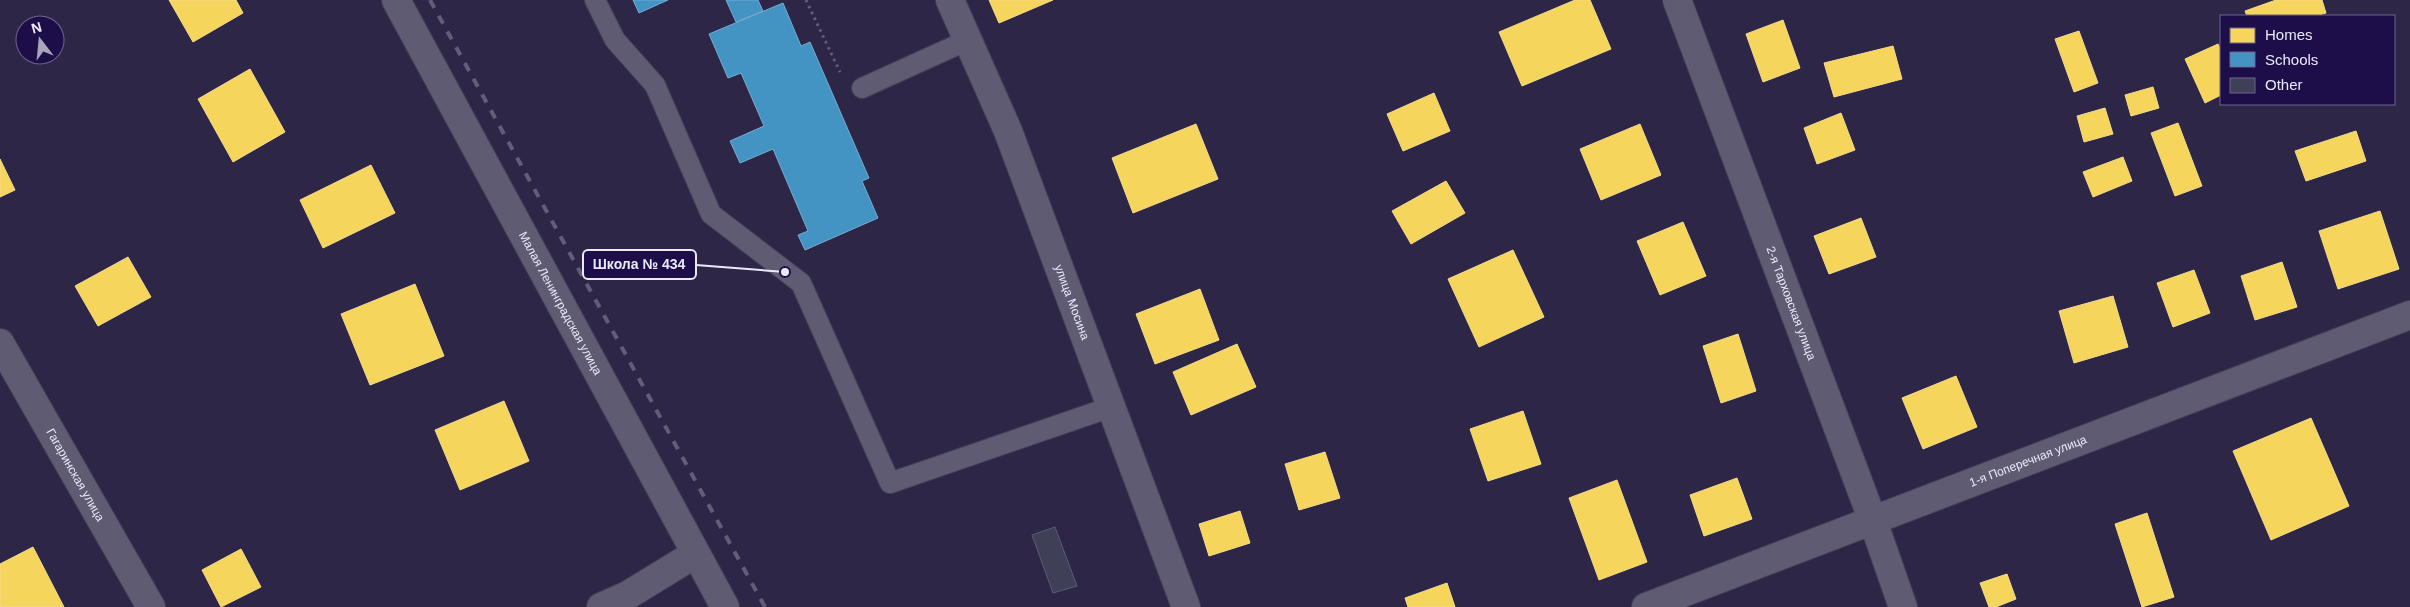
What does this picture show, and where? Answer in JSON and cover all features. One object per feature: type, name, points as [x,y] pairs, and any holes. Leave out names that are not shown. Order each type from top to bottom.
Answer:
[{"type":"street","name":"Малая Ленинградская улица","points":[[396,0],[695,554],[726,607]]},
{"type":"street","name":"улица Мосина","points":[[950,0],[1008,131],[1186,607]]},
{"type":"street","name":"2-я Тарховская улица","points":[[1677,0],[1873,521],[1903,607]]},
{"type":"street","name":"1-я Поперечная улица","points":[[1646,607],[2410,315]]},
{"type":"street","name":"Гагаринская улица","points":[[0,343],[151,607]]},
{"type":"street","points":[[601,607],[628,595],[695,554]]},
{"type":"lane","points":[[595,0],[615,40],[655,85],[711,214],[801,283],[890,483],[1111,407]]},
{"type":"lane","points":[[853,85],[968,40]]},
{"type":"path","points":[[806,0],[853,85]]},
{"type":"building: Homes","points":[[169,0],[236,0],[243,13],[193,42]]},
{"type":"building: Homes","points":[[989,0],[1053,0],[999,23]]},
{"type":"building: Homes","points":[[1575,0],[1590,0],[1611,49],[1522,86],[1499,32]]},
{"type":"building: Homes","points":[[2276,0],[2322,0],[2326,13],[2319,15],[2247,15],[2245,11]]},
{"type":"building: Homes","points":[[1783,20],[1800,68],[1763,82],[1746,34]]},
{"type":"building: Homes","points":[[2079,31],[2098,83],[2074,92],[2055,39]]},
{"type":"building: Homes","points":[[2218,44],[2220,48],[2220,96],[2205,103],[2185,59]]},
{"type":"building: Homes","points":[[1893,46],[1902,79],[1834,97],[1824,63]]},
{"type":"building: Homes","points":[[250,69],[285,132],[233,162],[198,99]]},
{"type":"building: Homes","points":[[2153,87],[2159,108],[2131,116],[2125,95]]},
{"type":"building: Homes","points":[[1434,93],[1450,131],[1403,151],[1387,114]]},
{"type":"building: Homes","points":[[2105,108],[2113,134],[2084,142],[2077,116]]},
{"type":"building: Homes","points":[[1841,113],[1855,150],[1817,164],[1804,128]]},
{"type":"building: Homes","points":[[2178,123],[2202,186],[2175,196],[2151,133]]},
{"type":"building: Homes","points":[[1196,124],[1218,179],[1133,213],[1112,158]]},
{"type":"building: Homes","points":[[1640,124],[1661,175],[1601,200],[1580,149]]},
{"type":"building: Homes","points":[[2356,131],[2366,161],[2306,181],[2295,151]]},
{"type":"building: Homes","points":[[2123,157],[2132,181],[2093,197],[2083,172]]},
{"type":"building: Homes","points":[[0,159],[15,190],[0,197]]},
{"type":"building: Homes","points":[[371,165],[395,213],[323,248],[300,200]]},
{"type":"building: Homes","points":[[1446,181],[1465,213],[1411,244],[1392,211]]},
{"type":"building: Homes","points":[[2380,211],[2399,269],[2338,289],[2319,231]]},
{"type":"building: Homes","points":[[1861,218],[1876,257],[1829,274],[1814,236]]},
{"type":"building: Homes","points":[[1683,222],[1706,276],[1660,295],[1637,241]]},
{"type":"building: Homes","points":[[1513,250],[1544,317],[1479,347],[1448,279]]},
{"type":"building: Homes","points":[[128,257],[151,297],[98,326],[75,286]]},
{"type":"building: Homes","points":[[2282,262],[2297,307],[2255,320],[2241,276]]},
{"type":"building: Homes","points":[[2194,270],[2210,313],[2173,327],[2157,283]]},
{"type":"building: Homes","points":[[415,284],[444,356],[370,385],[341,314]]},
{"type":"building: Homes","points":[[1200,289],[1219,340],[1155,364],[1136,314]]},
{"type":"building: Homes","points":[[2113,296],[2128,347],[2074,363],[2059,311]]},
{"type":"building: Homes","points":[[1738,334],[1756,391],[1721,403],[1703,346]]},
{"type":"building: Homes","points":[[1237,344],[1256,387],[1191,415],[1173,372]]},
{"type":"building: Homes","points":[[1956,376],[1977,427],[1923,449],[1902,398]]},
{"type":"building: Homes","points":[[504,401],[529,461],[460,490],[435,430]]},
{"type":"building: Homes","points":[[1523,411],[1541,464],[1488,481],[1470,429]]},
{"type":"building: Homes","points":[[2311,418],[2349,506],[2271,540],[2233,451]]},
{"type":"building: Homes","points":[[1325,452],[1340,498],[1299,510],[1285,464]]},
{"type":"building: Homes","points":[[1737,478],[1752,519],[1704,536],[1690,495]]},
{"type":"building: Homes","points":[[1617,480],[1647,562],[1599,580],[1569,498]]},
{"type":"building: Homes","points":[[1240,511],[1250,543],[1209,556],[1199,524]]},
{"type":"building: Homes","points":[[2147,513],[2174,597],[2142,607],[2115,524]]},
{"type":"building: Homes","points":[[33,547],[64,607],[0,607],[0,564]]},
{"type":"building: Homes","points":[[241,549],[261,587],[221,607],[202,570]]},
{"type":"building: Homes","points":[[2007,574],[2016,599],[1996,607],[1989,607],[1980,583]]},
{"type":"building: Homes","points":[[1447,583],[1455,607],[1408,607],[1405,598]]},
{"type":"building: Schools","points":[[633,0],[668,0],[639,13]]},
{"type":"building: Schools","points":[[726,0],[758,0],[763,11],[736,22]]},
{"type":"building: Schools","points":[[783,3],[801,46],[810,42],[869,178],[862,181],[878,218],[805,250],[798,235],[808,231],[773,149],[740,163],[730,141],[764,126],[741,73],[728,78],[709,34]]},
{"type":"building: Other","points":[[1055,527],[1077,586],[1053,593],[1032,535]]},
{"type":"railway","points":[[430,0],[765,607]]},
{"type":"place","name":"Школа № 434","points":[[785,272]]}]
